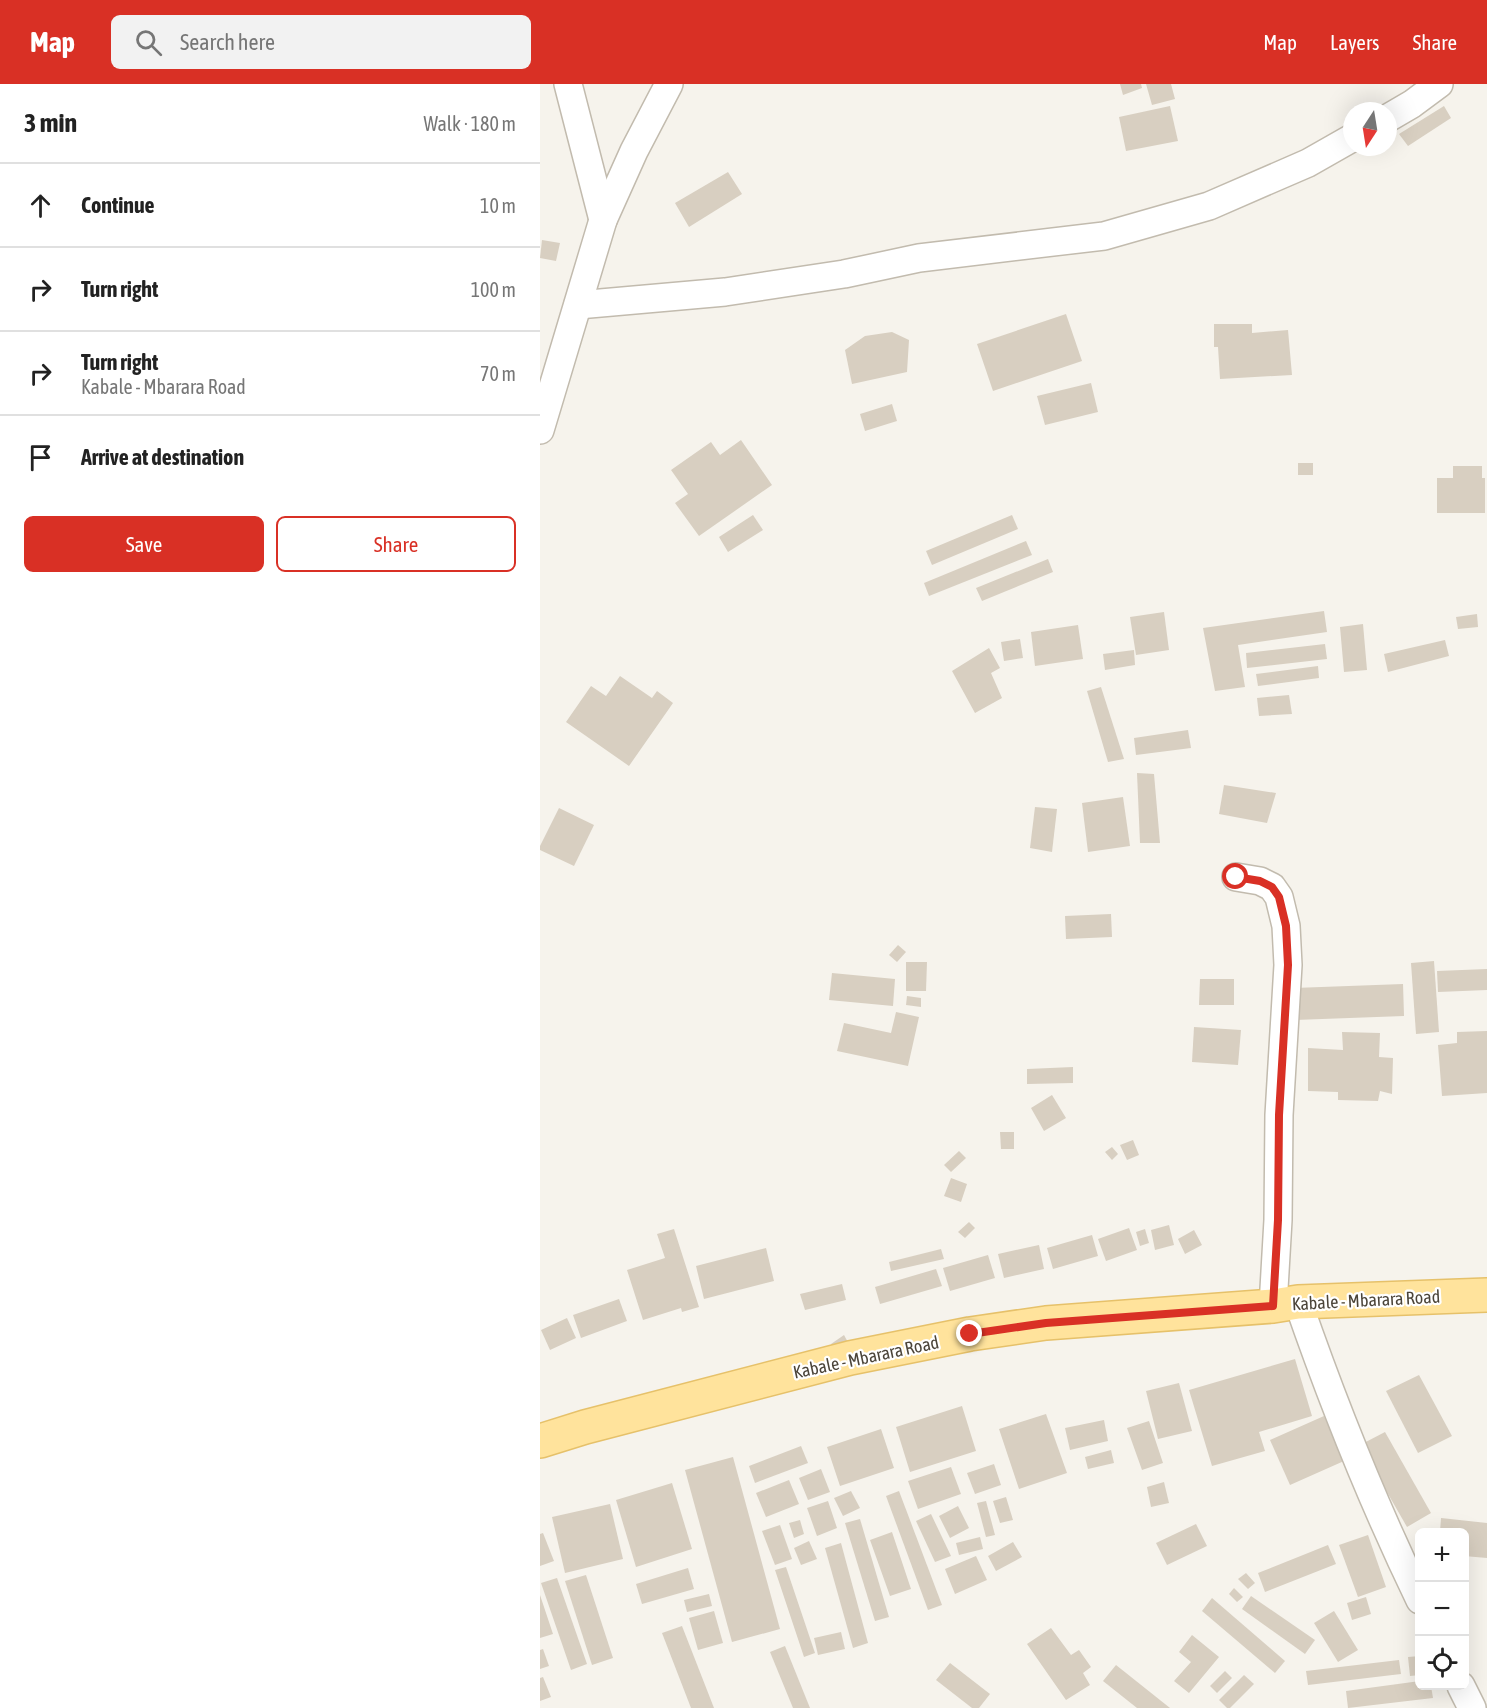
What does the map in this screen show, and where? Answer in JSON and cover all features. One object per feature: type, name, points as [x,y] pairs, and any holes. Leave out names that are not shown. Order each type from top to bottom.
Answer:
[{"type":"main road","name":"Kabale - Mbarara Road","points":[[540,1441],[585,1427],[850,1358],[970,1334],[1046,1323],[1285,1304],[1487,1294]]},
{"type":"street","points":[[568,84],[603,220]]},
{"type":"street","points":[[540,430],[603,220],[634,151],[669,84]]},
{"type":"street","points":[[1397,113],[1439,84]]},
{"type":"street","points":[[578,305],[725,292],[844,274],[919,258],[1104,236],[1209,206],[1308,163],[1343,143]]},
{"type":"street","points":[[1236,877],[1260,881],[1272,887],[1279,897],[1286,926],[1288,965],[1279,1115],[1278,1220],[1285,1304],[1328,1387],[1376,1508],[1415,1591]]},
{"type":"street","points":[[1463,1690],[1472,1708]]},
{"type":"building","points":[[1120,84],[1141,84],[1142,88],[1123,95]]},
{"type":"building","points":[[1146,84],[1171,84],[1175,99],[1152,105]]},
{"type":"building","points":[[1170,106],[1178,141],[1126,151],[1119,117]]},
{"type":"building","points":[[1444,106],[1451,118],[1408,146],[1399,134]]},
{"type":"building","points":[[728,172],[742,194],[689,227],[675,203]]},
{"type":"building","points":[[542,240],[560,243],[556,261],[540,258]]},
{"type":"building","points":[[1066,314],[1082,361],[993,391],[977,344]]},
{"type":"building","points":[[1214,324],[1252,324],[1252,333],[1288,330],[1292,375],[1220,379],[1218,347],[1214,347]]},
{"type":"building","points":[[892,332],[909,340],[907,372],[852,384],[845,350],[865,336]]},
{"type":"building","points":[[1091,383],[1098,412],[1045,425],[1037,396]]},
{"type":"building","points":[[892,404],[897,421],[865,431],[860,414]]},
{"type":"building","points":[[741,440],[772,485],[699,536],[675,503],[688,494],[671,470],[711,442],[720,455]]},
{"type":"building","points":[[1298,463],[1313,463],[1313,475],[1298,475]]},
{"type":"building","points":[[1453,466],[1482,466],[1482,478],[1485,478],[1485,513],[1437,513],[1437,478],[1453,478]]},
{"type":"building","points":[[753,515],[763,530],[728,552],[719,537]]},
{"type":"building","points":[[1012,515],[1018,529],[932,565],[926,551]]},
{"type":"building","points":[[1026,541],[1032,555],[929,596],[924,583]]},
{"type":"building","points":[[1048,559],[1053,572],[982,601],[976,588]]},
{"type":"building","points":[[1324,611],[1327,632],[1238,645],[1245,687],[1215,691],[1203,628]]},
{"type":"building","points":[[1164,612],[1169,650],[1136,655],[1130,617]]},
{"type":"building","points":[[1477,614],[1478,627],[1458,629],[1456,617]]},
{"type":"building","points":[[1363,624],[1367,670],[1344,672],[1340,627]]},
{"type":"building","points":[[1078,625],[1083,659],[1035,666],[1031,632]]},
{"type":"building","points":[[1020,639],[1023,658],[1004,661],[1001,642]]},
{"type":"building","points":[[1445,640],[1449,656],[1388,672],[1384,654]]},
{"type":"building","points":[[1325,644],[1327,659],[1247,668],[1246,653]]},
{"type":"building","points":[[989,648],[1000,668],[991,673],[1002,698],[975,713],[952,671]]},
{"type":"building","points":[[1134,650],[1135,665],[1105,670],[1103,654]]},
{"type":"building","points":[[1318,666],[1319,678],[1258,686],[1256,674]]},
{"type":"building","points":[[620,676],[652,698],[657,691],[673,703],[629,766],[566,722],[591,686],[606,696]]},
{"type":"building","points":[[1101,687],[1124,759],[1108,762],[1087,691]]},
{"type":"building","points":[[1289,695],[1292,714],[1259,716],[1257,698]]},
{"type":"building","points":[[1188,730],[1191,748],[1136,755],[1134,738]]},
{"type":"building","points":[[1137,773],[1154,774],[1160,843],[1140,843]]},
{"type":"building","points":[[1224,785],[1276,793],[1267,823],[1219,814]]},
{"type":"building","points":[[1123,797],[1130,846],[1088,852],[1082,803]]},
{"type":"building","points":[[1035,807],[1057,809],[1052,852],[1030,848]]},
{"type":"building","points":[[559,808],[594,825],[574,866],[540,850]]},
{"type":"building","points":[[1111,914],[1112,937],[1066,939],[1065,916]]},
{"type":"building","points":[[898,945],[906,952],[897,962],[889,955]]},
{"type":"building","points":[[1434,961],[1439,1032],[1416,1034],[1411,963]]},
{"type":"building","points":[[906,962],[927,962],[926,991],[906,991]]},
{"type":"building","points":[[1487,969],[1487,990],[1438,992],[1437,971]]},
{"type":"building","points":[[832,973],[895,979],[893,1006],[829,1000]]},
{"type":"building","points":[[1200,979],[1234,979],[1234,1005],[1199,1005]]},
{"type":"building","points":[[1403,984],[1404,1016],[1295,1020],[1294,988]]},
{"type":"building","points":[[907,996],[921,998],[921,1007],[906,1005]]},
{"type":"building","points":[[896,1012],[919,1017],[908,1066],[837,1051],[844,1023],[891,1033]]},
{"type":"building","points":[[1194,1027],[1241,1030],[1238,1065],[1192,1062]]},
{"type":"building","points":[[1487,1031],[1487,1093],[1442,1096],[1438,1045],[1457,1043],[1457,1032]]},
{"type":"building","points":[[1342,1032],[1380,1033],[1379,1057],[1393,1058],[1392,1094],[1380,1091],[1378,1101],[1338,1100],[1338,1092],[1308,1091],[1308,1048],[1343,1050]]},
{"type":"building","points":[[1073,1067],[1073,1083],[1027,1084],[1027,1069]]},
{"type":"building","points":[[1052,1095],[1066,1118],[1044,1131],[1031,1108]]},
{"type":"building","points":[[1000,1132],[1014,1132],[1014,1149],[1001,1149]]},
{"type":"building","points":[[1133,1140],[1139,1155],[1127,1160],[1120,1145]]},
{"type":"building","points":[[1112,1147],[1118,1154],[1112,1160],[1105,1152]]},
{"type":"building","points":[[959,1151],[966,1158],[951,1172],[944,1165]]},
{"type":"building","points":[[951,1178],[967,1184],[961,1202],[944,1196]]},
{"type":"building","points":[[969,1222],[975,1228],[965,1238],[958,1232]]},
{"type":"building","points":[[1169,1225],[1174,1245],[1155,1250],[1151,1230]]},
{"type":"building","points":[[1129,1228],[1137,1250],[1106,1261],[1098,1239]]},
{"type":"building","points":[[674,1229],[699,1307],[682,1312],[681,1308],[643,1320],[627,1270],[665,1258],[657,1234]]},
{"type":"building","points":[[1145,1229],[1149,1243],[1140,1246],[1136,1232]]},
{"type":"building","points":[[1194,1230],[1202,1245],[1185,1254],[1178,1239]]},
{"type":"building","points":[[1092,1235],[1098,1256],[1053,1269],[1047,1248]]},
{"type":"building","points":[[1039,1245],[1044,1269],[1004,1278],[998,1254]]},
{"type":"building","points":[[766,1248],[774,1281],[704,1299],[696,1266]]},
{"type":"building","points":[[941,1249],[944,1259],[891,1271],[889,1262]]},
{"type":"building","points":[[988,1255],[995,1278],[950,1291],[943,1268]]},
{"type":"building","points":[[936,1269],[942,1286],[880,1304],[875,1287]]},
{"type":"building","points":[[842,1284],[846,1300],[805,1310],[800,1294]]},
{"type":"building","points":[[619,1299],[627,1321],[581,1338],[573,1315]]},
{"type":"building","points":[[567,1318],[576,1338],[550,1350],[541,1330]]},
{"type":"building","points":[[844,1335],[850,1346],[837,1354],[831,1344]]},
{"type":"building","points":[[1295,1359],[1312,1416],[1259,1432],[1265,1451],[1212,1466],[1189,1390]]},
{"type":"building","points":[[1419,1375],[1452,1436],[1418,1453],[1386,1391]]},
{"type":"building","points":[[1179,1383],[1192,1431],[1158,1439],[1146,1391]]},
{"type":"building","points":[[962,1406],[976,1451],[910,1472],[896,1427]]},
{"type":"building","points":[[1046,1414],[1067,1473],[1019,1489],[999,1429]]},
{"type":"building","points":[[1324,1416],[1344,1461],[1290,1485],[1270,1440]]},
{"type":"building","points":[[1104,1420],[1108,1441],[1070,1450],[1065,1428]]},
{"type":"building","points":[[1149,1421],[1163,1463],[1142,1470],[1127,1428]]},
{"type":"building","points":[[881,1429],[894,1468],[840,1486],[827,1447]]},
{"type":"building","points":[[1385,1432],[1431,1513],[1407,1527],[1360,1445]]},
{"type":"building","points":[[801,1446],[808,1463],[755,1483],[749,1466]]},
{"type":"building","points":[[1111,1450],[1114,1463],[1088,1469],[1085,1457]]},
{"type":"building","points":[[733,1457],[780,1629],[732,1642],[685,1470]]},
{"type":"building","points":[[994,1464],[1001,1485],[975,1494],[967,1473]]},
{"type":"building","points":[[951,1467],[961,1494],[918,1509],[908,1481]]},
{"type":"building","points":[[821,1469],[830,1492],[808,1500],[799,1478]]},
{"type":"building","points":[[789,1480],[799,1504],[766,1517],[756,1493]]},
{"type":"building","points":[[1164,1482],[1169,1503],[1151,1507],[1147,1487]]},
{"type":"building","points":[[672,1483],[692,1549],[636,1567],[616,1500]]},
{"type":"building","points":[[851,1491],[860,1508],[843,1516],[834,1498]]},
{"type":"building","points":[[899,1491],[942,1605],[928,1610],[886,1496]]},
{"type":"building","points":[[1006,1497],[1013,1520],[1000,1523],[993,1501]]},
{"type":"building","points":[[828,1501],[837,1528],[817,1536],[807,1508]]},
{"type":"building","points":[[986,1501],[995,1535],[986,1537],[977,1503]]},
{"type":"building","points":[[610,1504],[623,1559],[565,1573],[552,1517]]},
{"type":"building","points":[[958,1506],[969,1528],[950,1538],[939,1516]]},
{"type":"building","points":[[931,1514],[951,1556],[935,1562],[916,1521]]},
{"type":"building","points":[[1441,1518],[1487,1523],[1487,1558],[1469,1556],[1469,1528],[1440,1528]]},
{"type":"building","points":[[860,1519],[889,1617],[875,1621],[845,1523]]},
{"type":"building","points":[[800,1520],[804,1534],[794,1538],[789,1523]]},
{"type":"building","points":[[1196,1524],[1207,1546],[1167,1565],[1156,1543]]},
{"type":"building","points":[[780,1525],[792,1559],[775,1565],[762,1531]]},
{"type":"building","points":[[892,1532],[911,1589],[890,1596],[870,1540]]},
{"type":"building","points":[[543,1533],[554,1561],[540,1566],[540,1534]]},
{"type":"building","points":[[1368,1535],[1386,1587],[1358,1597],[1339,1545]]},
{"type":"building","points":[[980,1537],[983,1549],[959,1555],[956,1543]]},
{"type":"building","points":[[809,1541],[817,1559],[801,1565],[794,1548]]},
{"type":"building","points":[[1013,1542],[1022,1557],[996,1571],[988,1556]]},
{"type":"building","points":[[841,1543],[868,1643],[853,1648],[825,1548]]},
{"type":"building","points":[[1328,1545],[1336,1564],[1265,1592],[1258,1573]]},
{"type":"building","points":[[976,1556],[987,1580],[955,1594],[945,1569]]},
{"type":"building","points":[[786,1567],[815,1653],[804,1657],[775,1570]]},
{"type":"building","points":[[688,1568],[694,1589],[642,1604],[636,1584]]},
{"type":"building","points":[[1246,1573],[1255,1583],[1248,1589],[1238,1579]]},
{"type":"building","points":[[586,1575],[613,1658],[592,1665],[565,1581]]},
{"type":"building","points":[[557,1578],[587,1664],[571,1670],[541,1583]]},
{"type":"building","points":[[1234,1588],[1243,1597],[1237,1602],[1229,1594]]},
{"type":"building","points":[[709,1594],[712,1606],[687,1612],[684,1600]]},
{"type":"building","points":[[540,1595],[553,1634],[540,1638]]},
{"type":"building","points":[[1251,1596],[1315,1640],[1305,1654],[1242,1609]]},
{"type":"building","points":[[1366,1597],[1371,1614],[1352,1620],[1347,1603]]},
{"type":"building","points":[[1212,1598],[1285,1661],[1275,1673],[1202,1611]]},
{"type":"building","points":[[714,1611],[723,1643],[698,1650],[689,1618]]},
{"type":"building","points":[[1334,1611],[1358,1650],[1338,1662],[1314,1623]]},
{"type":"building","points":[[682,1626],[714,1708],[691,1708],[662,1633]]},
{"type":"building","points":[[1051,1628],[1071,1655],[1079,1650],[1091,1667],[1083,1673],[1090,1685],[1066,1700],[1027,1644]]},
{"type":"building","points":[[841,1632],[845,1649],[818,1655],[814,1638]]},
{"type":"building","points":[[1192,1635],[1219,1657],[1189,1693],[1174,1681],[1191,1662],[1179,1652]]},
{"type":"building","points":[[785,1646],[810,1708],[793,1708],[770,1652]]},
{"type":"building","points":[[543,1649],[549,1666],[540,1669],[540,1650]]},
{"type":"building","points":[[1415,1656],[1415,1676],[1410,1676],[1408,1657]]},
{"type":"building","points":[[1399,1660],[1401,1674],[1308,1685],[1306,1671]]},
{"type":"building","points":[[950,1663],[990,1694],[979,1708],[972,1708],[936,1680]]},
{"type":"building","points":[[1116,1665],[1170,1708],[1137,1708],[1103,1681]]},
{"type":"building","points":[[1225,1671],[1232,1678],[1217,1693],[1210,1686]]},
{"type":"building","points":[[1244,1675],[1254,1684],[1230,1708],[1227,1708],[1219,1700]]},
{"type":"building","points":[[543,1677],[551,1697],[540,1701],[540,1678]]},
{"type":"building","points":[[1415,1682],[1415,1690],[1432,1690],[1433,1698],[1348,1708],[1346,1691]]},
{"type":"route","points":[[970,1334],[1046,1323],[1273,1306],[1278,1220],[1279,1115],[1288,965],[1286,926],[1279,897],[1272,887],[1260,881],[1236,877]]}]
